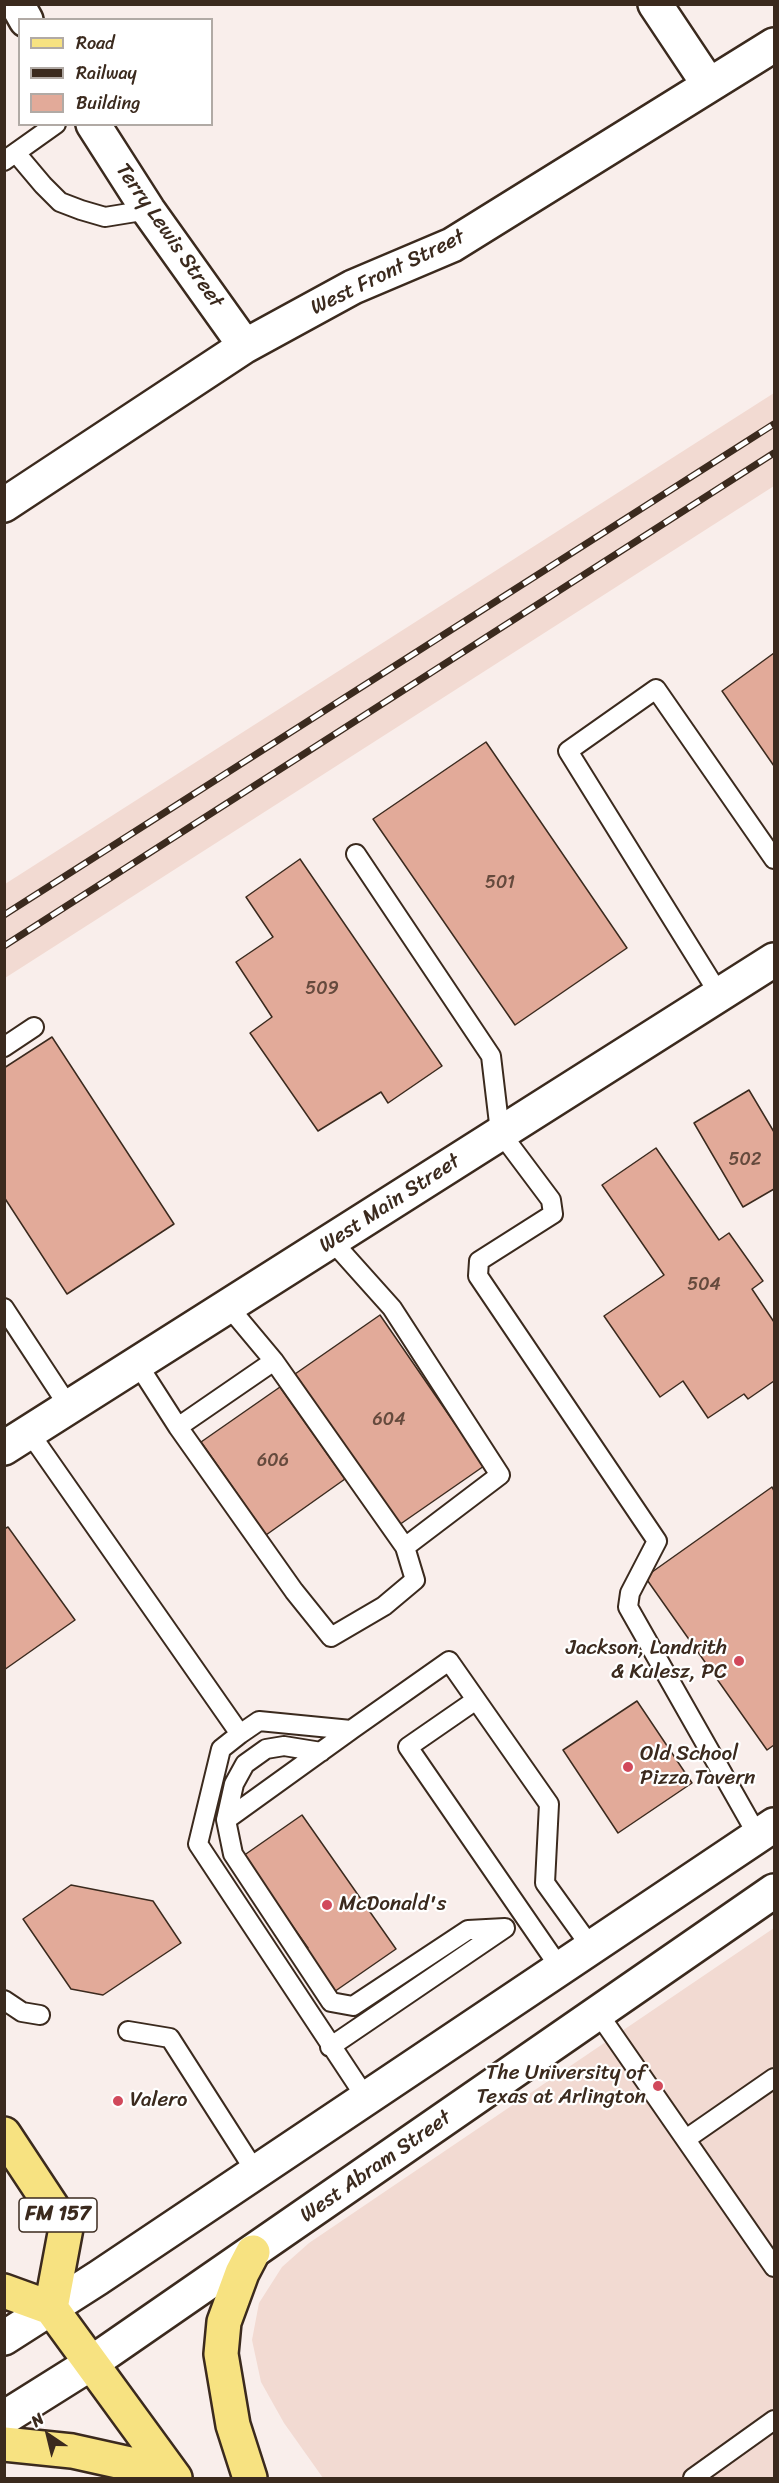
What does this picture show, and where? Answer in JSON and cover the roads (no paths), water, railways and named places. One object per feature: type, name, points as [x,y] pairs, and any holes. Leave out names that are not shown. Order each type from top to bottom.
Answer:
[{"type":"main road","name":"FM 157","points":[[4,2134],[66,2228],[51,2308]]},
{"type":"main road","points":[[250,2478],[233,2425],[221,2354],[224,2322],[237,2283],[253,2252]]},
{"type":"main road","points":[[4,2291],[51,2308],[173,2478]]},
{"type":"main road","points":[[4,2444],[72,2451],[135,2465],[173,2478]]},
{"type":"street","points":[[17,4],[25,18]]},
{"type":"street","points":[[655,4],[709,85]]},
{"type":"street","name":"West Front Street","points":[[4,505],[245,346],[353,287],[452,245],[774,45]]},
{"type":"street","name":"Terry Lewis Street","points":[[94,126],[148,210],[245,346]]},
{"type":"street","name":"West Main Street","points":[[17,1440],[774,960]]},
{"type":"street","points":[[4,2338],[766,1830]]},
{"type":"street","name":"West Abram Street","points":[[4,2418],[90,2364],[774,1891]]},
{"type":"lane","points":[[53,126],[10,157],[60,202],[105,217],[148,210]]},
{"type":"lane","points":[[719,994],[568,751],[656,689],[774,859]]},
{"type":"lane","points":[[356,854],[491,1056],[500,1132],[551,1200],[553,1214],[478,1261],[478,1276],[657,1541],[630,1593],[628,1607],[766,1830]]},
{"type":"lane","points":[[4,1047],[34,1027]]},
{"type":"lane","points":[[332,1240],[392,1308],[500,1475],[405,1547]]},
{"type":"lane","points":[[137,1363],[178,1426],[294,1591],[331,1637],[384,1606],[415,1580],[405,1547],[274,1361],[228,1306]]},
{"type":"lane","points":[[4,1308],[69,1407]]},
{"type":"lane","points":[[178,1426],[274,1361]]},
{"type":"lane","points":[[17,1440],[240,1734]]},
{"type":"lane","points":[[226,1820],[449,1660],[549,1804],[545,1883],[591,1947]]},
{"type":"lane","points":[[476,1700],[408,1747],[560,1968]]},
{"type":"lane","points":[[351,1730],[260,1721],[240,1734],[221,1749],[198,1844],[330,2047],[366,2098]]},
{"type":"lane","points":[[321,1752],[284,1746],[266,1749],[245,1764],[234,1784],[226,1820],[233,1854],[331,2002],[353,2006],[468,1930],[505,1928]]},
{"type":"lane","points":[[330,2047],[524,1915]]},
{"type":"lane","points":[[4,2000],[22,2012],[40,2015]]},
{"type":"lane","points":[[598,2013],[774,2267]]},
{"type":"lane","points":[[128,2031],[170,2038],[255,2171]]},
{"type":"lane","points":[[686,2139],[774,2078]]},
{"type":"lane","points":[[693,2478],[774,2420]]},
{"type":"railway","points":[[4,915],[774,424]]},
{"type":"railway","points":[[4,946],[774,453]]},
{"type":"place","name":"Jackson, Landrith & Kulesz, PC","points":[[739,1661]]},
{"type":"place","name":"Old School Pizza Tavern","points":[[628,1767]]},
{"type":"place","name":"McDonald's","points":[[327,1905]]},
{"type":"place","name":"The University of Texas at Arlington","points":[[658,2086]]},
{"type":"place","name":"Valero","points":[[118,2101]]}]
